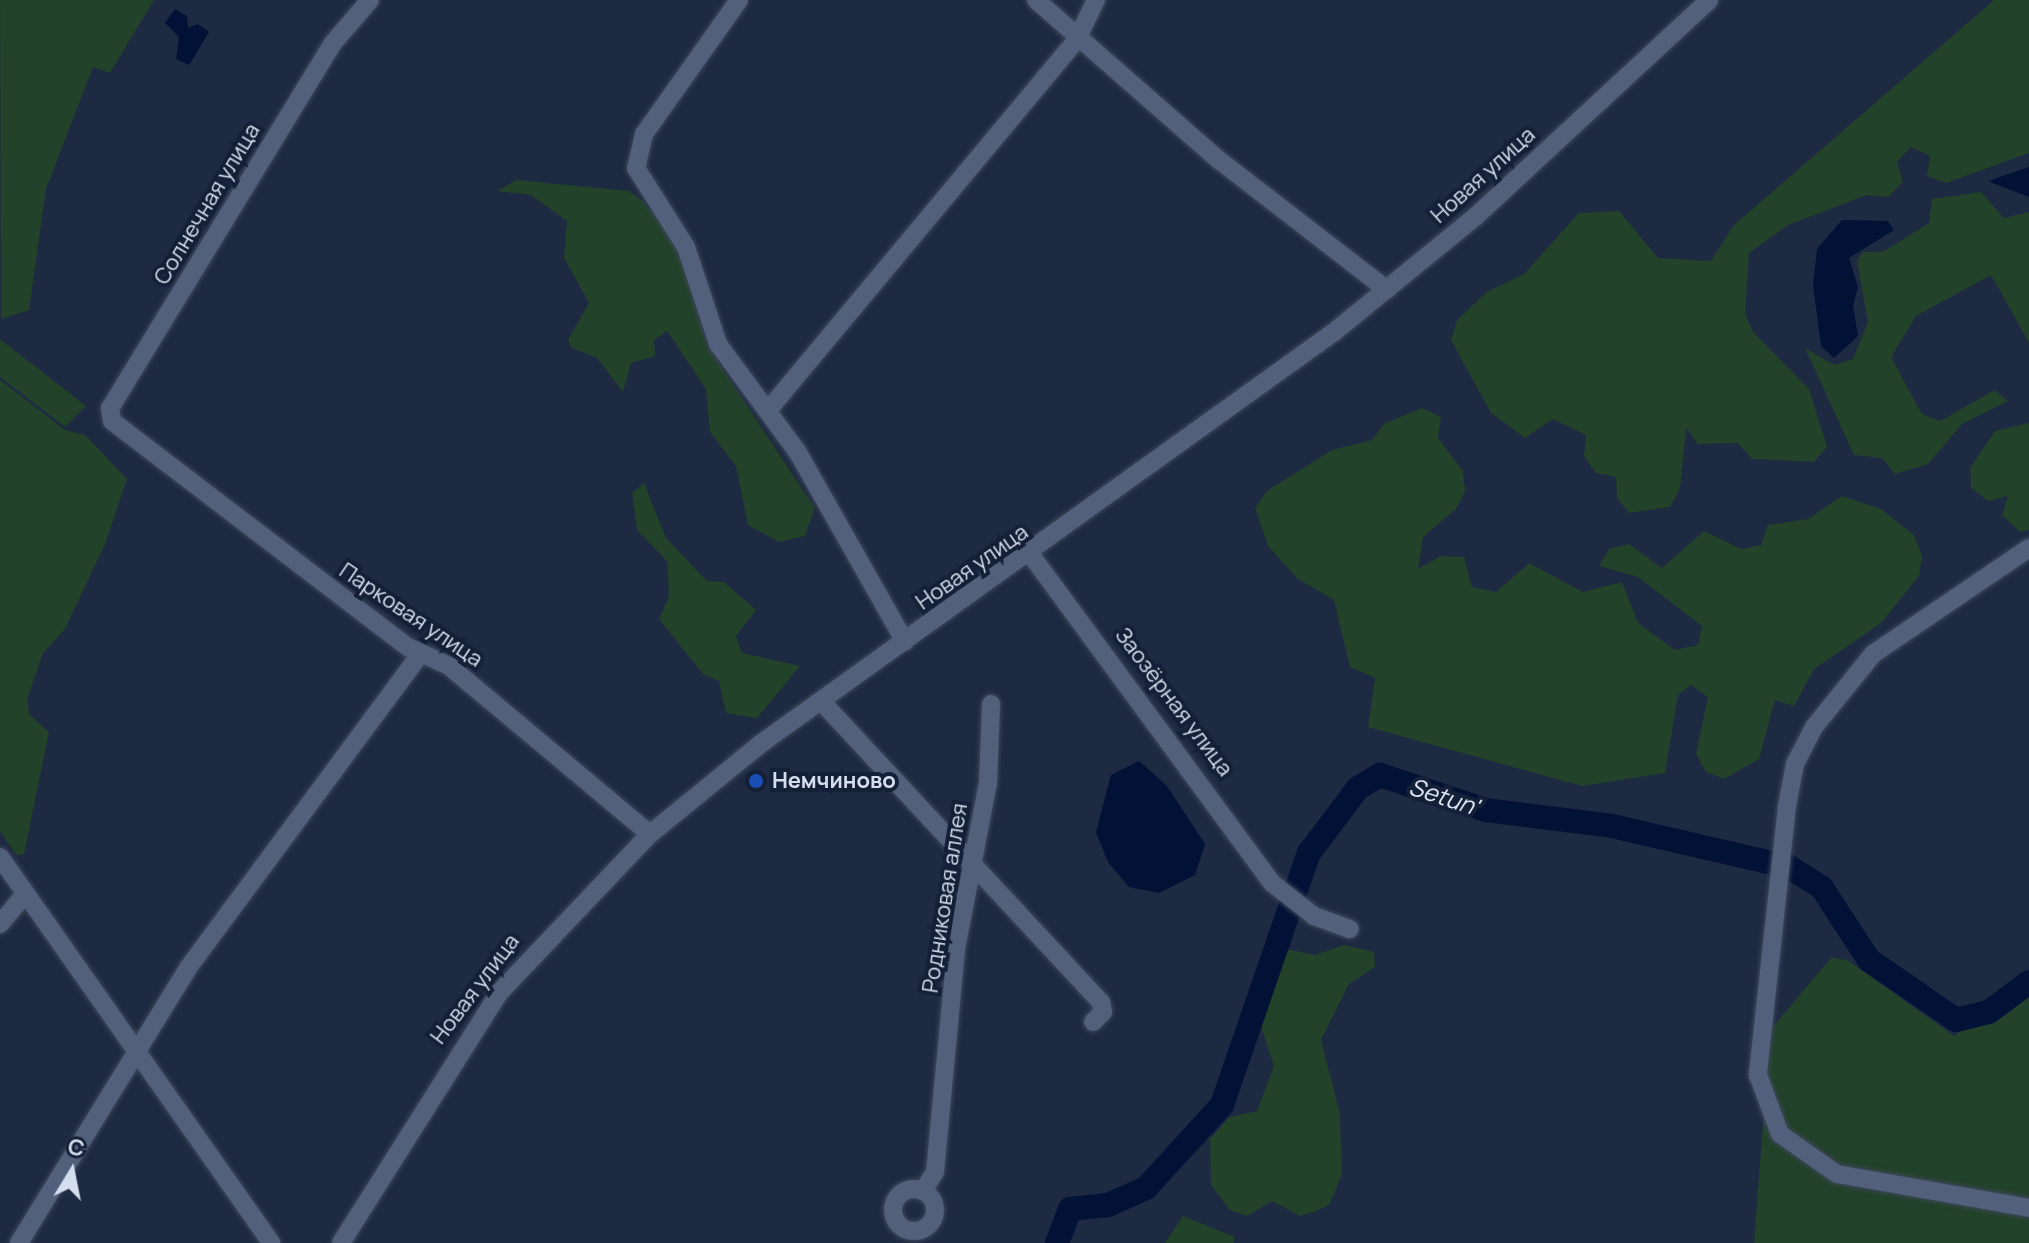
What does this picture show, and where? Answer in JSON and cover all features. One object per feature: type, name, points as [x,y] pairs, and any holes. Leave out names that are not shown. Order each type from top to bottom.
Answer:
[{"type":"street","name":"Солнечная улица","points":[[110,408],[346,26],[370,0]]},
{"type":"street","points":[[739,0],[635,156],[640,180],[686,247],[718,344],[769,409],[905,642]]},
{"type":"street","points":[[1036,0],[1076,41],[1387,290]]},
{"type":"street","points":[[769,409],[1076,41],[1096,0]]},
{"type":"street","name":"Новая улица","points":[[341,1243],[499,993],[650,834],[821,701],[1031,555],[1387,290],[1709,0]]},
{"type":"street","name":"Парковая улица","points":[[110,408],[112,421],[421,653],[449,666],[650,834]]},
{"type":"street","points":[[2029,548],[1910,625],[1854,672],[1795,764],[1771,906],[1758,1075],[1780,1134],[1808,1159],[1866,1183],[2029,1208]]},
{"type":"street","name":"Заозёрная улица","points":[[1031,555],[1272,883],[1314,916],[1350,929]]},
{"type":"street","points":[[19,1243],[135,1049],[421,653]]},
{"type":"street","points":[[821,701],[973,870],[1101,1002],[1103,1012],[1093,1022]]},
{"type":"street","name":"Родниковая аллея","points":[[923,1191],[935,1172],[956,949],[973,870],[991,704]]},
{"type":"street","points":[[0,857],[271,1243]]},
{"type":"street","points":[[0,924],[25,894]]},
{"type":"street","name":"Родниковая аллея","points":[[907,1191],[923,1191],[934,1203],[934,1219],[914,1237],[899,1225],[893,1210],[907,1191]]},
{"type":"green space","points":[[0,0],[154,0],[110,73],[93,67],[46,189],[29,310],[1,319]]},
{"type":"green space","points":[[1994,0],[2029,0],[2029,153],[1946,183],[1927,176],[1930,156],[1911,147],[1897,162],[1903,182],[1888,197],[1867,195],[1788,225],[1749,253],[1745,314],[1753,332],[1809,389],[1827,447],[1814,462],[1752,459],[1738,443],[1698,444],[1686,428],[1680,489],[1670,507],[1629,513],[1617,498],[1616,477],[1596,473],[1584,456],[1586,435],[1553,419],[1525,438],[1491,413],[1451,340],[1457,320],[1487,292],[1524,274],[1579,213],[1619,211],[1658,258],[1711,261],[1733,226]]},
{"type":"green space","points":[[516,180],[629,191],[643,201],[677,247],[708,347],[815,508],[805,536],[779,542],[748,525],[736,466],[710,432],[706,389],[667,331],[654,340],[655,356],[631,363],[623,392],[597,358],[572,348],[568,340],[589,303],[564,258],[567,221],[531,195],[497,191]]},
{"type":"green space","points":[[1981,192],[2004,218],[2029,212],[2029,343],[1991,275],[1916,316],[1891,357],[1922,414],[1940,421],[1995,390],[2008,401],[1962,424],[1928,464],[1895,474],[1882,458],[1854,455],[1805,348],[1834,365],[1853,359],[1868,322],[1857,261],[1863,252],[1883,252],[1929,223],[1932,199]]},
{"type":"green space","points":[[0,339],[86,406],[65,427],[0,377]]},
{"type":"green space","points":[[0,380],[65,430],[85,435],[127,479],[105,544],[65,629],[43,653],[27,699],[29,714],[49,732],[24,854],[16,855],[0,831]]},
{"type":"green space","points":[[1422,408],[1441,417],[1438,438],[1463,471],[1465,491],[1456,509],[1423,537],[1418,569],[1441,556],[1464,557],[1472,587],[1496,592],[1529,563],[1583,592],[1622,582],[1638,623],[1675,650],[1698,645],[1702,626],[1638,577],[1599,566],[1609,549],[1629,544],[1662,568],[1704,531],[1741,549],[1761,545],[1768,525],[1808,519],[1842,496],[1881,509],[1914,535],[1922,556],[1919,576],[1881,623],[1814,669],[1794,706],[1775,700],[1759,759],[1724,779],[1706,772],[1696,754],[1708,697],[1691,685],[1678,695],[1665,773],[1582,786],[1368,727],[1375,678],[1350,667],[1334,600],[1298,579],[1268,546],[1255,508],[1267,491],[1332,450],[1372,440],[1384,424]]},
{"type":"green space","points":[[2029,423],[2029,530],[2020,532],[2002,515],[2008,496],[1988,501],[1971,488],[1970,468],[1995,431]]},
{"type":"green space","points":[[644,483],[666,538],[707,581],[724,582],[756,610],[736,636],[742,653],[800,666],[757,718],[726,713],[719,681],[703,674],[659,619],[669,596],[667,561],[637,530],[632,493]]},
{"type":"green space","points":[[1344,945],[1374,952],[1375,967],[1349,984],[1321,1040],[1340,1114],[1342,1174],[1329,1205],[1300,1216],[1272,1201],[1247,1216],[1230,1210],[1211,1185],[1210,1139],[1230,1117],[1257,1111],[1274,1066],[1259,1020],[1274,960],[1285,949],[1315,955]]},
{"type":"green space","points":[[1831,958],[1847,960],[1954,1036],[2029,982],[2029,1243],[1754,1243],[1770,1030]]},
{"type":"green space","points":[[1183,1216],[1235,1237],[1233,1243],[1165,1243]]},
{"type":"water","points":[[175,9],[187,16],[188,28],[198,24],[209,32],[189,65],[176,59],[179,37],[165,23]]},
{"type":"water","points":[[2029,167],[2029,197],[1990,182],[1991,180]]},
{"type":"water","points":[[1842,220],[1888,221],[1894,230],[1849,258],[1858,287],[1853,306],[1858,336],[1834,358],[1821,346],[1813,285],[1817,249]]},
{"type":"water","points":[[1139,761],[1167,786],[1205,844],[1195,875],[1159,893],[1129,887],[1108,862],[1096,832],[1111,775]]},
{"type":"waterway","name":"Setun'","points":[[1057,1243],[1070,1209],[1108,1205],[1146,1188],[1222,1105],[1309,853],[1358,788],[1380,775],[1486,810],[1612,826],[1789,867],[1822,888],[1869,960],[1956,1020],[1989,1012],[2029,982]]},
{"type":"place","name":"Немчиново","points":[[756,781]]}]
